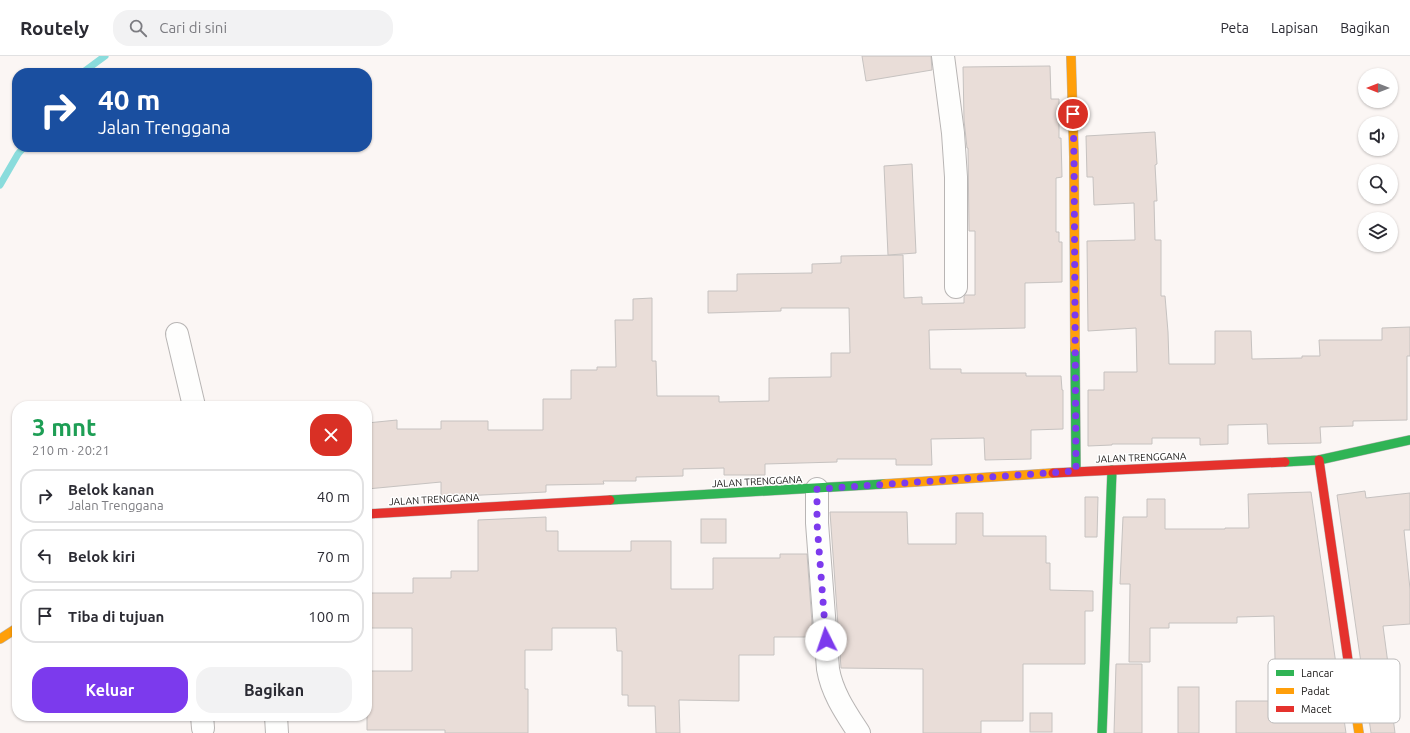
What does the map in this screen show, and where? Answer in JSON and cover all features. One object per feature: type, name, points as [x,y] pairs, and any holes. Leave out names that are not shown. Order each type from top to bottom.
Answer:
[{"type":"main road","points":[[1071,56],[1074,157],[1076,471]]},
{"type":"main road","name":"JALAN TRENGGANA","points":[[372,514],[817,489],[1076,471],[1319,460],[1410,440]]},
{"type":"main road","points":[[1319,460],[1348,659]]},
{"type":"main road","points":[[1102,733],[1112,470]]},
{"type":"main road","points":[[0,639],[12,631]]},
{"type":"main road","points":[[1358,723],[1359,733]]},
{"type":"street","points":[[943,56],[953,133],[956,177],[956,287]]},
{"type":"street","points":[[178,334],[193,401]]},
{"type":"street","points":[[817,489],[817,523],[830,682],[842,707],[859,733]]},
{"type":"street","points":[[276,721],[277,733]]},
{"type":"building","points":[[862,56],[931,56],[932,70],[866,81]]},
{"type":"building","points":[[1050,66],[1051,99],[1059,99],[1059,138],[1061,138],[1062,177],[1056,178],[1056,232],[1059,232],[1059,242],[1062,242],[1062,282],[1025,283],[1025,328],[929,330],[930,369],[961,369],[961,373],[1026,373],[1026,376],[1061,376],[1063,390],[1063,429],[1031,430],[1031,459],[985,460],[984,438],[931,439],[932,465],[896,465],[896,459],[837,459],[837,462],[765,464],[765,475],[724,475],[724,468],[683,469],[683,476],[636,477],[636,481],[603,481],[604,484],[546,485],[546,492],[441,497],[441,482],[372,489],[372,422],[397,420],[397,429],[441,429],[441,421],[488,421],[488,430],[543,430],[543,399],[571,399],[571,370],[597,370],[597,367],[616,367],[615,320],[633,320],[633,299],[652,298],[652,361],[656,361],[657,396],[719,396],[719,402],[769,401],[769,378],[831,377],[831,353],[850,353],[849,308],[781,308],[781,311],[708,313],[708,291],[737,291],[737,274],[812,273],[812,264],[841,263],[841,256],[903,255],[904,298],[922,297],[922,304],[964,303],[965,295],[975,295],[975,231],[969,231],[968,148],[964,120],[963,67]]},
{"type":"building","points":[[1155,132],[1157,201],[1154,201],[1155,240],[1161,240],[1161,296],[1165,296],[1169,364],[1215,364],[1215,331],[1251,331],[1252,359],[1302,358],[1302,356],[1320,356],[1319,340],[1382,340],[1382,328],[1410,327],[1410,356],[1407,356],[1407,420],[1353,421],[1353,426],[1320,427],[1321,443],[1268,444],[1267,424],[1228,425],[1228,444],[1200,445],[1200,438],[1152,438],[1152,444],[1112,444],[1088,446],[1088,390],[1104,390],[1104,372],[1137,372],[1136,328],[1088,331],[1087,241],[1135,240],[1134,203],[1094,205],[1093,177],[1087,177],[1086,136]]},
{"type":"building","points":[[912,164],[916,253],[888,255],[884,166]]},
{"type":"building","points":[[1365,491],[1366,498],[1410,493],[1410,530],[1404,530],[1410,589],[1410,624],[1383,626],[1387,659],[1360,659],[1337,495]]},
{"type":"building","points":[[1311,492],[1335,659],[1275,659],[1274,616],[1237,617],[1237,623],[1169,623],[1169,628],[1150,628],[1150,662],[1129,662],[1130,584],[1120,584],[1123,517],[1147,517],[1147,499],[1165,499],[1165,529],[1249,528],[1248,494]]},
{"type":"building","points":[[1085,497],[1098,497],[1097,537],[1085,537]]},
{"type":"building","points":[[830,512],[907,512],[908,544],[956,544],[956,513],[983,513],[983,536],[1046,536],[1046,563],[1050,563],[1050,590],[1093,591],[1093,611],[1085,611],[1085,664],[1023,664],[1023,721],[981,721],[981,733],[923,733],[923,669],[841,668]]},
{"type":"building","points":[[546,517],[546,531],[558,531],[558,551],[631,551],[631,541],[671,541],[671,589],[713,589],[713,558],[780,558],[780,554],[807,554],[813,637],[774,637],[774,655],[739,655],[739,701],[679,700],[680,733],[656,733],[655,706],[628,706],[628,695],[622,695],[622,651],[617,651],[616,628],[552,628],[552,650],[525,650],[525,689],[528,689],[528,733],[445,733],[445,730],[367,730],[367,721],[372,721],[372,671],[412,671],[412,628],[372,628],[372,593],[413,593],[413,578],[451,578],[451,571],[478,571],[478,520]]},
{"type":"building","points":[[701,519],[726,519],[726,543],[701,543]]},
{"type":"building","points":[[1116,664],[1142,664],[1142,733],[1114,733]]},
{"type":"building","points":[[1178,687],[1199,687],[1199,733],[1178,733]]},
{"type":"building","points":[[1236,701],[1268,701],[1268,723],[1345,723],[1346,733],[1236,733]]},
{"type":"building","points":[[1030,713],[1052,713],[1052,732],[1030,732]]},
{"type":"building","points":[[1370,723],[1394,723],[1395,733],[1371,733]]},
{"type":"waterway","points":[[89,68],[105,56]]},
{"type":"waterway","points":[[0,185],[20,152]]},
{"type":"traffic: fast","points":[[1075,349],[1076,471]]},
{"type":"traffic: fast","points":[[1285,462],[1319,460],[1410,440]]},
{"type":"traffic: fast","points":[[1102,733],[1112,470]]},
{"type":"traffic: fast","points":[[610,500],[884,484]]},
{"type":"traffic: slow","points":[[1071,56],[1074,157],[1075,349]]},
{"type":"traffic: slow","points":[[884,484],[1053,473]]},
{"type":"traffic: slow","points":[[0,639],[12,631]]},
{"type":"traffic: slow","points":[[1357,723],[1359,733]]},
{"type":"traffic: jam","points":[[1319,460],[1348,659]]},
{"type":"traffic: jam","points":[[1053,473],[1285,462]]},
{"type":"traffic: jam","points":[[372,514],[610,500]]},
{"type":"route","points":[[826,640],[817,523],[817,489],[1076,471],[1073,114]]}]
